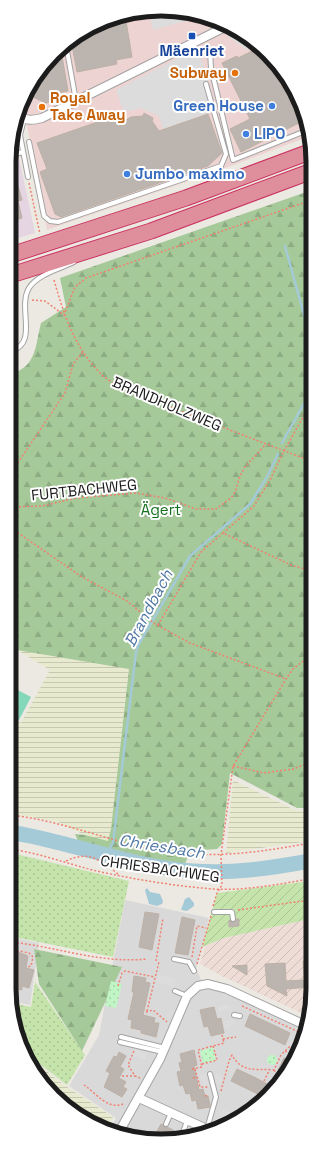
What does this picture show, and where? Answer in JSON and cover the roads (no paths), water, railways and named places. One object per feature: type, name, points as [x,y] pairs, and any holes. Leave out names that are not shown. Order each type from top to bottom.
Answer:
[{"type":"highway","points":[[16,254],[90,231],[306,153]]},
{"type":"highway","points":[[16,274],[109,245],[234,201],[306,173]]},
{"type":"street","points":[[23,118],[30,120],[42,118],[221,29]]},
{"type":"street","points":[[121,1128],[164,1050],[187,996],[193,989],[203,984],[217,985],[302,1024]]},
{"type":"street","points":[[139,1098],[204,1127]]},
{"type":"lane","points":[[67,51],[76,101]]},
{"type":"lane","points":[[210,51],[210,68],[234,160],[303,132]]},
{"type":"lane","points":[[206,84],[226,154],[221,166],[218,186]]},
{"type":"lane","points":[[20,128],[28,177]]},
{"type":"lane","points":[[28,142],[44,216],[50,221],[58,222],[221,166]]},
{"type":"lane","points":[[16,154],[23,152]]},
{"type":"lane","points":[[84,258],[109,245]]},
{"type":"lane","points":[[16,350],[23,345],[26,338],[25,300],[30,287],[39,279],[77,261]]},
{"type":"lane","points":[[214,912],[232,912],[233,918]]},
{"type":"lane","points":[[174,959],[189,962],[194,971]]},
{"type":"lane","points":[[175,991],[187,996]]},
{"type":"lane","points":[[234,1015],[240,1016]]},
{"type":"lane","points":[[120,1040],[164,1050],[136,1046],[120,1040]]},
{"type":"lane","points":[[210,1074],[216,1097],[210,1125]]},
{"type":"lane","points":[[166,1124],[171,1113]]},
{"type":"lane","points":[[183,1132],[188,1120]]},
{"type":"water","points":[[147,888],[150,892],[160,894],[163,901],[162,904],[157,906],[149,904],[145,890]]},
{"type":"water","points":[[189,897],[194,903],[194,906],[187,911],[181,910],[185,899]]},
{"type":"waterway","points":[[285,246],[306,322]]},
{"type":"waterway","name":"Brandbach","points":[[282,443],[306,400]]},
{"type":"waterway","name":"Brandbach","points":[[106,854],[113,843],[136,652],[140,642],[190,556],[250,504],[267,477],[278,454]]},
{"type":"waterway","name":"Chriesbach","points":[[16,833],[33,836],[124,860],[170,869],[223,872],[266,868],[306,862]]},
{"type":"place","name":"Mäenriet","points":[[192,36]]},
{"type":"place","name":"Subway","points":[[235,73]]},
{"type":"place","name":"Green House","points":[[272,106]]},
{"type":"place","name":"Royal Take Away","points":[[42,107]]},
{"type":"place","name":"LIPO","points":[[246,134]]},
{"type":"place","name":"Jumbo maximo","points":[[127,174]]},
{"type":"park label","name":"Ägert","points":[[161,510]]}]
